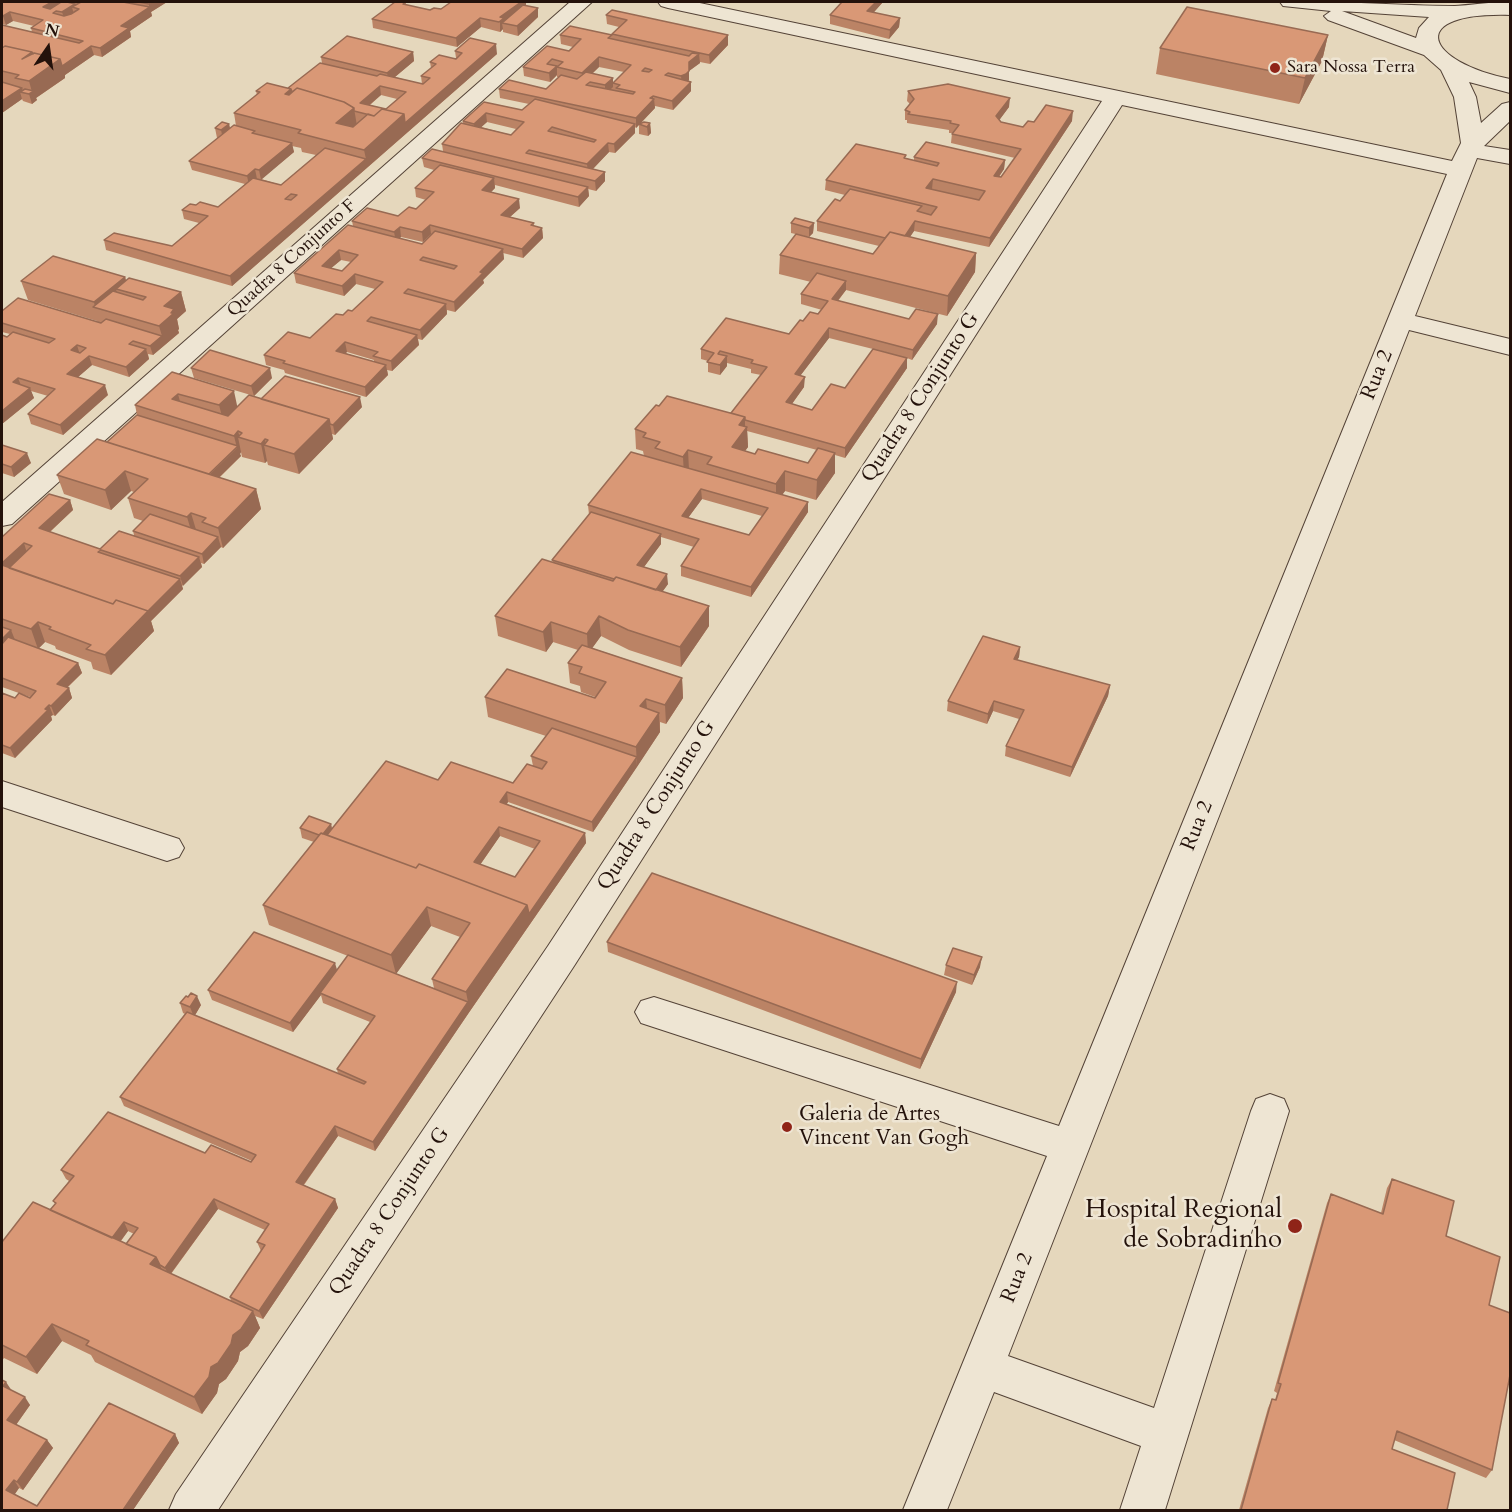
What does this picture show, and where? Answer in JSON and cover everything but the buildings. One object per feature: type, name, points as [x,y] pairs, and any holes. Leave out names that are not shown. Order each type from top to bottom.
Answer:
[{"type":"street","name":"Quadra 8 Conjunto F","points":[[2,517],[582,2]]},
{"type":"street","points":[[668,2],[1116,97],[1467,154],[1510,157]]},
{"type":"street","points":[[1510,9],[1290,2],[1431,50],[1450,67],[1470,76],[1510,86]]},
{"type":"street","points":[[1431,50],[1427,38],[1430,27],[1441,18],[1472,7]]},
{"type":"street","points":[[1450,67],[1465,97],[1467,154]]},
{"type":"street","name":"Quadra 8 Conjunto G","points":[[192,1510],[561,956],[1116,97]]},
{"type":"street","points":[[1467,154],[1510,109]]},
{"type":"street","name":"Rua 2","points":[[926,1510],[1467,154]]},
{"type":"street","points":[[1400,320],[1510,347]]},
{"type":"street","points":[[2,794],[167,848]]},
{"type":"street","points":[[654,1012],[1071,1147]]},
{"type":"street","points":[[1143,1510],[1270,1110]]},
{"type":"street","points":[[982,1367],[1166,1434]]},
{"type":"place","name":"Sara Nossa Terra","points":[[1275,68]]},
{"type":"place","name":"Galeria de Artes Vincent Van Gogh","points":[[787,1127]]},
{"type":"place","name":"Hospital Regional de Sobradinho","points":[[1295,1226]]}]
